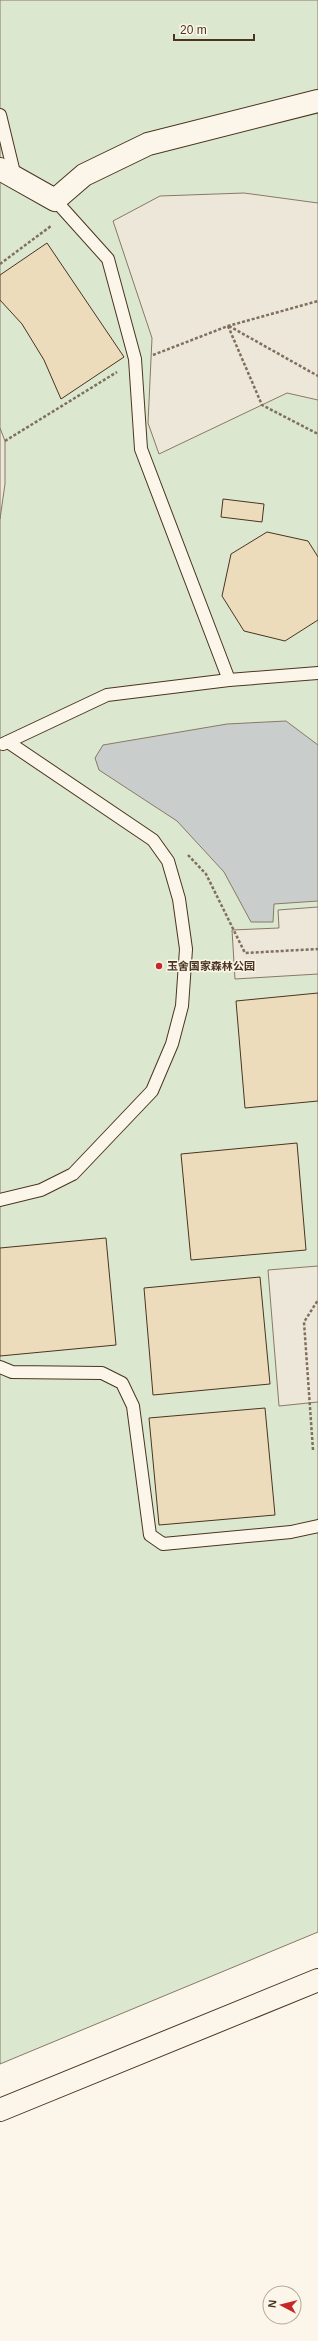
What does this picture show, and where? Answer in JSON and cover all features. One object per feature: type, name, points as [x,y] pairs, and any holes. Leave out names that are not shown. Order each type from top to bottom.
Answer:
[{"type":"main road","points":[[7,173],[61,206],[84,175],[148,144],[318,101]]},
{"type":"main road","points":[[0,2110],[318,1980]]},
{"type":"lane","points":[[0,115],[7,173]]},
{"type":"lane","points":[[61,206],[108,259],[135,359],[141,448],[229,680]]},
{"type":"lane","points":[[4,743],[107,695],[229,680],[318,673]]},
{"type":"lane","points":[[0,1200],[41,1190],[73,1174],[152,1091],[172,1044],[182,1006],[186,949],[179,899],[168,861],[153,840],[4,743]]},
{"type":"lane","points":[[0,1367],[12,1372],[102,1374],[122,1383],[133,1406],[150,1535],[163,1544],[291,1532],[318,1526]]},
{"type":"path","points":[[0,264],[61,206]]},
{"type":"path","points":[[5,441],[135,359],[151,356],[228,326],[318,301]]},
{"type":"path","points":[[228,326],[318,376]]},
{"type":"path","points":[[228,326],[262,405],[318,434]]},
{"type":"path","points":[[168,861],[188,855],[206,874],[244,953],[318,949]]},
{"type":"path","points":[[313,1450],[304,1322],[318,1300]]},
{"type":"green space","name":"玉舍国家森林公园","points":[[0,0],[318,0],[318,1932],[0,2064]]},
{"type":"shaded area","points":[[244,193],[318,203],[318,400],[287,393],[159,454],[148,423],[152,338],[113,221],[160,196]]},
{"type":"shaded area","points":[[0,428],[5,441],[5,484],[0,519]]},
{"type":"shaded area","points":[[286,721],[318,745],[318,901],[274,904],[273,922],[251,922],[224,872],[177,821],[99,770],[95,758],[103,745],[227,724]]},
{"type":"shaded area","points":[[318,907],[318,974],[235,979],[232,930],[279,928],[278,910]]},
{"type":"shaded area","points":[[318,1266],[318,1402],[279,1406],[268,1270]]},
{"type":"building","points":[[47,243],[124,357],[61,399],[44,360],[22,324],[0,300],[0,275]]},
{"type":"building","points":[[223,499],[264,504],[262,522],[221,517]]},
{"type":"building","points":[[267,532],[308,541],[318,557],[318,620],[285,641],[244,631],[222,596],[231,554]]},
{"type":"building","points":[[318,993],[318,1101],[245,1108],[236,1001]]},
{"type":"building","points":[[297,1143],[306,1250],[191,1260],[181,1154]]},
{"type":"building","points":[[106,1238],[116,1345],[0,1356],[0,1248]]},
{"type":"building","points":[[260,1277],[270,1384],[153,1395],[144,1288]]},
{"type":"building","points":[[265,1408],[275,1515],[159,1525],[149,1418]]},
{"type":"place","name":"玉舍国家森林公园","points":[[159,966]]}]
